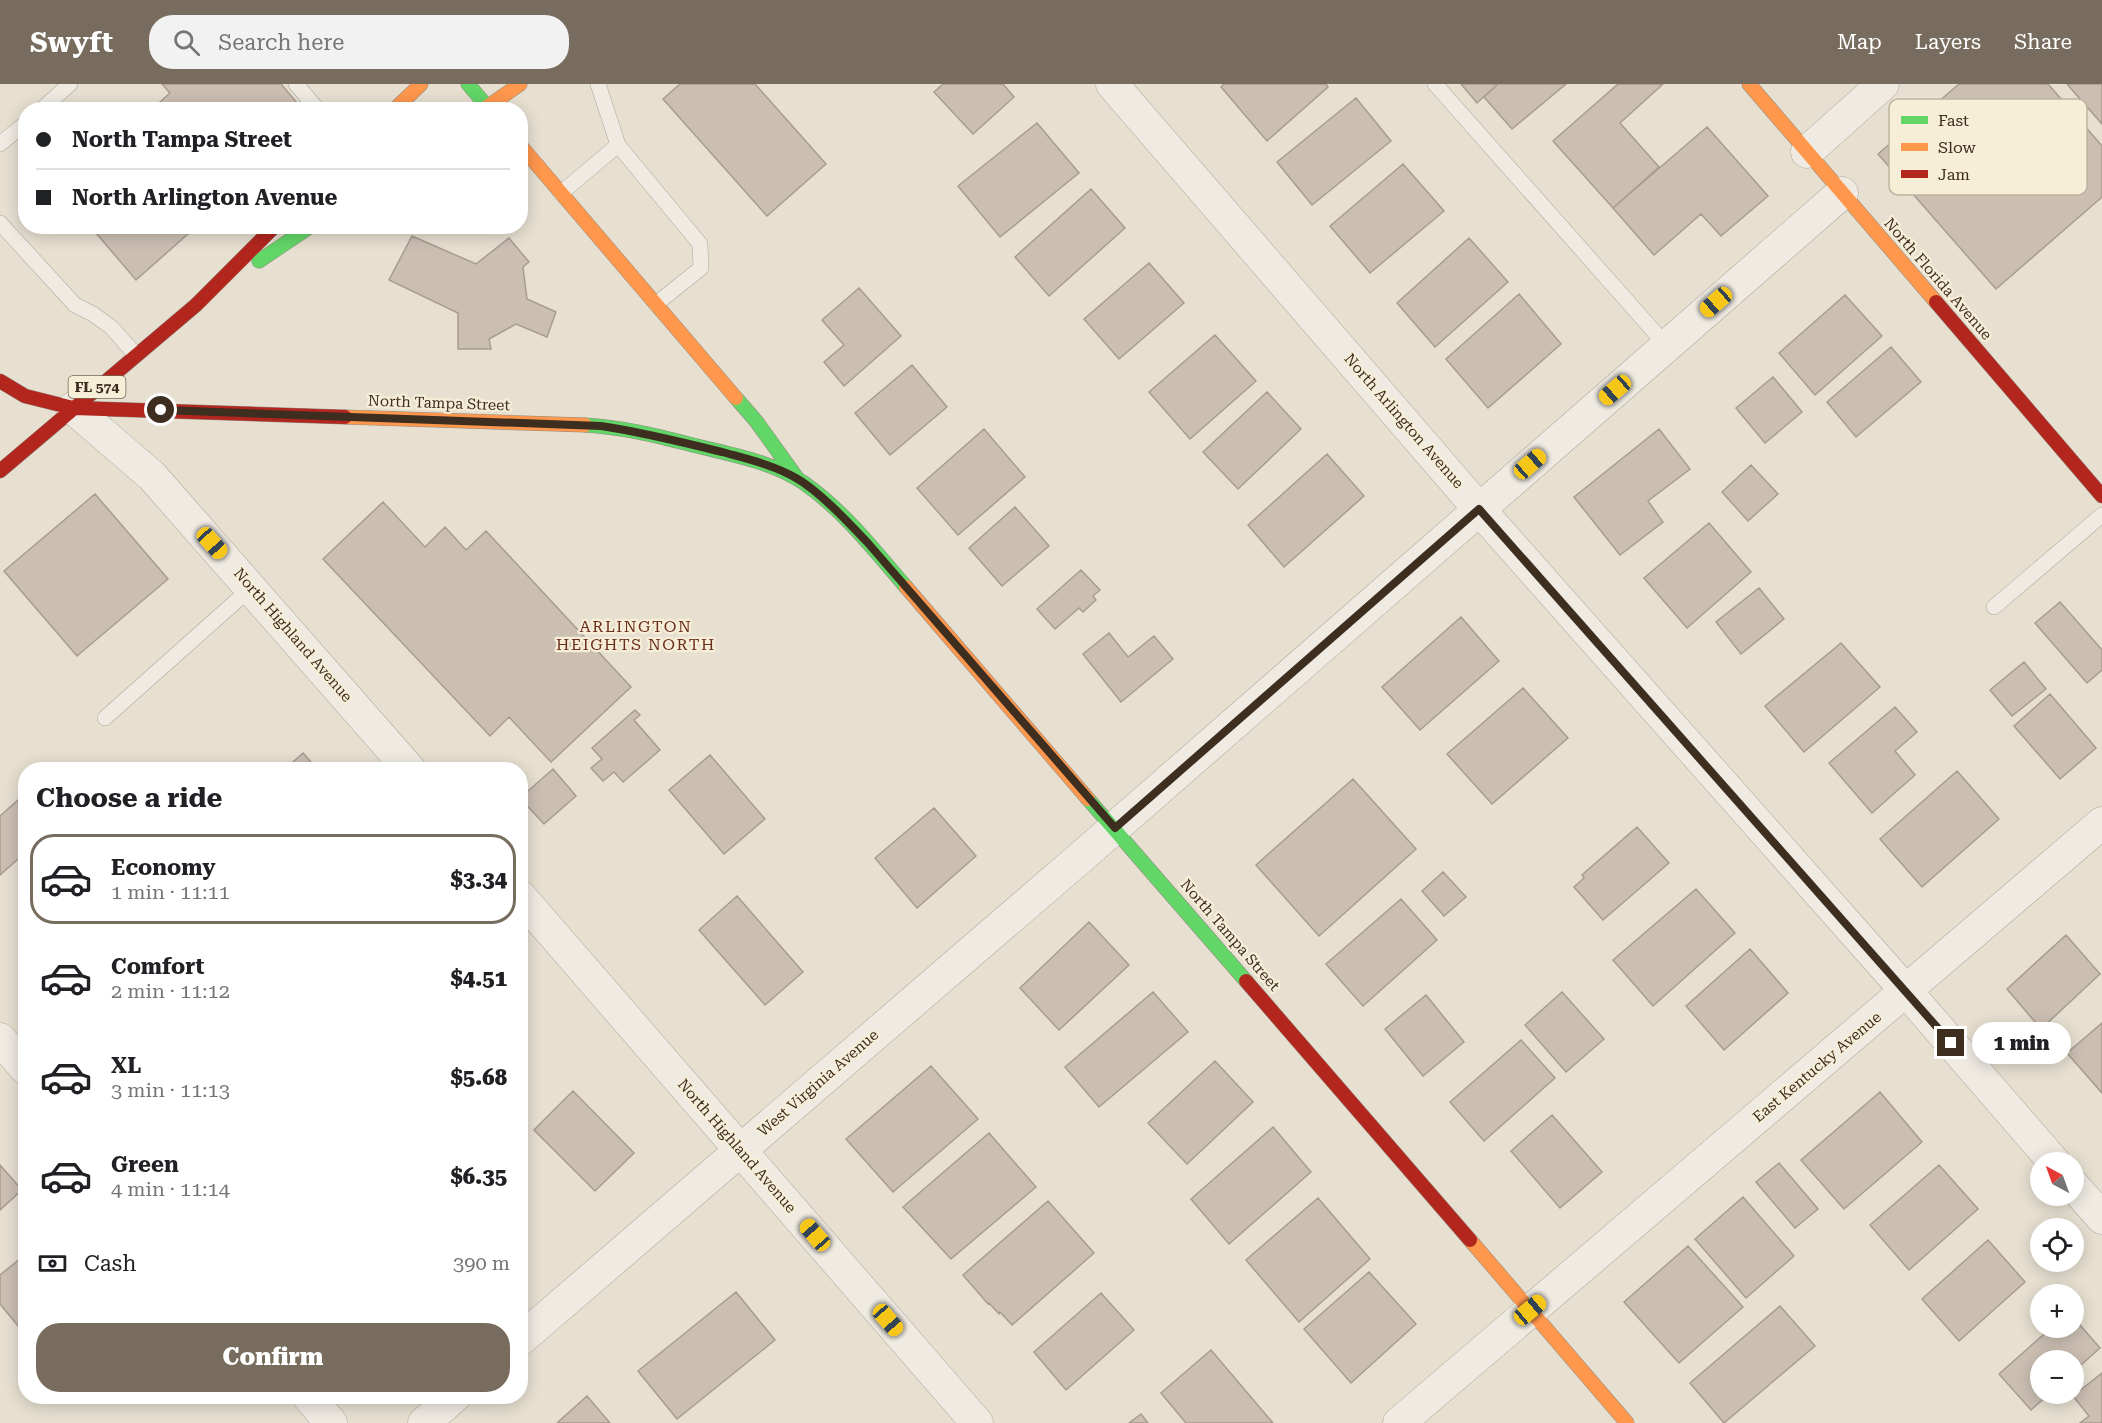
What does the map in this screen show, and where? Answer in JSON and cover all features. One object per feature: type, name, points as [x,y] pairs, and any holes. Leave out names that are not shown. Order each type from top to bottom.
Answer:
[{"type":"main road","points":[[402,102],[421,84]]},
{"type":"main road","points":[[468,84],[482,102]]},
{"type":"main road","points":[[495,102],[520,84]]},
{"type":"main road","name":"North Florida Avenue","points":[[1749,84],[2102,496]]},
{"type":"main road","name":"North Tampa Street","points":[[528,154],[756,421],[797,478],[867,542],[1627,1423]]},
{"type":"main road","name":"FL 574","points":[[0,471],[195,304],[267,234]]},
{"type":"main road","name":"FL 574","points":[[195,304],[299,234]]},
{"type":"main road","name":"North Highland Avenue","points":[[0,381],[4,386],[30,398],[73,408]]},
{"type":"main road","name":"North Tampa Street","points":[[73,408],[601,426],[639,432],[737,456],[767,465],[797,478]]},
{"type":"street","name":"North Arlington Avenue","points":[[1112,84],[1479,509],[1907,992],[2045,1152]]},
{"type":"street","points":[[1806,152],[1883,84]]},
{"type":"street","name":"West Virginia Avenue","points":[[528,1333],[1115,828],[1842,193]]},
{"type":"street","name":"North Highland Avenue","points":[[73,408],[152,476],[252,587],[403,762]]},
{"type":"street","name":"East Kentucky Avenue","points":[[1399,1423],[1907,992],[2102,823]]},
{"type":"street","name":"North Highland Avenue","points":[[528,905],[976,1423]]},
{"type":"street","points":[[0,1040],[18,1060]]},
{"type":"street","points":[[2084,1198],[2102,1218]]},
{"type":"street","points":[[315,1404],[331,1423]]},
{"type":"street","points":[[424,1423],[445,1404]]},
{"type":"lane","points":[[50,102],[70,84]]},
{"type":"lane","points":[[296,84],[311,102]]},
{"type":"lane","points":[[1435,84],[1666,345]]},
{"type":"lane","points":[[600,85],[618,145],[700,244],[701,268],[656,304]]},
{"type":"lane","points":[[0,144],[18,129]]},
{"type":"lane","points":[[561,193],[618,145]]},
{"type":"lane","points":[[0,223],[75,304],[111,327],[136,355]]},
{"type":"lane","points":[[1994,607],[2102,515]]},
{"type":"lane","points":[[105,718],[252,587]]},
{"type":"building","points":[[162,84],[281,84],[296,102],[160,102],[170,93]]},
{"type":"building","points":[[680,84],[755,84],[826,164],[767,216],[663,99]]},
{"type":"building","points":[[943,84],[1003,84],[1014,97],[973,134],[934,92]]},
{"type":"building","points":[[1224,84],[1326,84],[1328,87],[1267,141],[1221,87]]},
{"type":"building","points":[[1461,84],[1498,84],[1477,103]]},
{"type":"building","points":[[1498,84],[1566,84],[1512,129],[1484,97]]},
{"type":"building","points":[[1618,84],[1663,84],[1620,123],[1659,167],[1613,208],[1553,141]]},
{"type":"building","points":[[1959,84],[2048,84],[2061,99],[1942,99]]},
{"type":"building","points":[[2067,84],[2102,84],[2102,124],[2087,107],[2087,99],[2080,99]]},
{"type":"building","points":[[1356,98],[1391,141],[1312,205],[1277,162]]},
{"type":"building","points":[[1037,123],[1079,173],[1000,237],[958,186]]},
{"type":"building","points":[[1707,127],[1768,196],[1721,236],[1701,214],[1654,255],[1613,208]]},
{"type":"building","points":[[2087,129],[2102,146],[2102,197],[1996,289],[1914,195],[2087,195]]},
{"type":"building","points":[[1889,144],[1889,167],[1878,154]]},
{"type":"building","points":[[1403,164],[1444,211],[1370,273],[1330,226]]},
{"type":"building","points":[[1091,189],[1125,228],[1049,296],[1015,257]]},
{"type":"building","points":[[97,234],[188,234],[136,280]]},
{"type":"building","points":[[412,236],[476,264],[509,238],[529,262],[523,267],[527,299],[556,312],[547,337],[516,324],[489,339],[491,349],[458,349],[458,313],[389,280]]},
{"type":"building","points":[[1469,238],[1508,282],[1435,347],[1397,303]]},
{"type":"building","points":[[1149,263],[1184,303],[1119,359],[1084,319]]},
{"type":"building","points":[[859,288],[901,336],[844,386],[824,362],[844,345],[822,320]]},
{"type":"building","points":[[1519,294],[1561,344],[1488,408],[1446,359]]},
{"type":"building","points":[[1845,295],[1882,336],[1815,395],[1779,353]]},
{"type":"building","points":[[1215,335],[1256,381],[1190,439],[1149,392]]},
{"type":"building","points":[[1891,347],[1921,382],[1856,437],[1827,402]]},
{"type":"building","points":[[912,365],[947,407],[890,455],[855,413]]},
{"type":"building","points":[[1773,377],[1802,412],[1765,443],[1736,408]]},
{"type":"building","points":[[1267,392],[1301,429],[1238,489],[1203,452]]},
{"type":"building","points":[[984,429],[1025,477],[958,535],[917,488]]},
{"type":"building","points":[[1659,429],[1690,469],[1648,501],[1663,522],[1620,555],[1574,497]]},
{"type":"building","points":[[1327,454],[1364,496],[1284,567],[1248,525]]},
{"type":"building","points":[[1751,465],[1778,494],[1748,521],[1722,492]]},
{"type":"building","points":[[95,494],[168,579],[77,656],[4,571]]},
{"type":"building","points":[[383,502],[425,547],[445,527],[466,550],[486,531],[631,687],[551,762],[509,717],[490,736],[323,559]]},
{"type":"building","points":[[1015,507],[1049,546],[1002,586],[969,548]]},
{"type":"building","points":[[1709,523],[1751,572],[1687,628],[1644,578]]},
{"type":"building","points":[[1081,570],[1100,590],[1093,596],[1096,600],[1083,612],[1079,608],[1055,629],[1037,609]]},
{"type":"building","points":[[1759,588],[1784,619],[1741,654],[1716,622]]},
{"type":"building","points":[[2060,602],[2102,650],[2102,670],[2087,683],[2035,623]]},
{"type":"building","points":[[1461,617],[1499,661],[1420,730],[1382,687]]},
{"type":"building","points":[[1109,633],[1128,657],[1154,636],[1173,659],[1121,702],[1083,654]]},
{"type":"building","points":[[1841,643],[1880,687],[1804,752],[1765,706]]},
{"type":"building","points":[[2024,662],[2046,689],[2012,716],[1990,690]]},
{"type":"building","points":[[1523,688],[1568,738],[1492,804],[1447,754]]},
{"type":"building","points":[[2050,694],[2096,748],[2060,779],[2014,726]]},
{"type":"building","points":[[1895,707],[1917,732],[1895,751],[1915,775],[1872,813],[1829,763]]},
{"type":"building","points":[[635,710],[640,715],[634,720],[660,750],[623,782],[614,772],[603,781],[591,768],[602,759],[592,748]]},
{"type":"building","points":[[303,753],[311,762],[293,762]]},
{"type":"building","points":[[710,755],[765,819],[724,854],[669,790]]},
{"type":"building","points":[[553,769],[576,796],[544,824],[528,807],[528,791]]},
{"type":"building","points":[[1957,771],[1999,819],[1922,887],[1880,839]]},
{"type":"building","points":[[1353,779],[1416,849],[1319,936],[1256,865]]},
{"type":"building","points":[[18,800],[18,859],[0,875],[0,816]]},
{"type":"building","points":[[934,808],[976,856],[917,908],[875,858]]},
{"type":"building","points":[[1637,827],[1669,863],[1603,920],[1574,887],[1584,878],[1582,875]]},
{"type":"building","points":[[1443,872],[1466,897],[1444,916],[1422,891]]},
{"type":"building","points":[[1696,889],[1735,933],[1653,1006],[1613,960]]},
{"type":"building","points":[[737,896],[803,972],[765,1005],[699,930]]},
{"type":"building","points":[[1401,899],[1437,940],[1363,1006],[1326,964]]},
{"type":"building","points":[[1089,922],[1129,965],[1059,1030],[1020,988]]},
{"type":"building","points":[[2066,935],[2100,974],[2041,1029],[2007,989]]},
{"type":"building","points":[[1750,949],[1788,993],[1724,1050],[1686,1006]]},
{"type":"building","points":[[1153,992],[1188,1032],[1099,1107],[1065,1067]]},
{"type":"building","points":[[1562,992],[1604,1039],[1566,1072],[1525,1025]]},
{"type":"building","points":[[1426,995],[1464,1042],[1423,1076],[1385,1029]]},
{"type":"building","points":[[2102,1023],[2102,1093],[2067,1053]]},
{"type":"building","points":[[1521,1040],[1555,1078],[1484,1141],[1450,1102]]},
{"type":"building","points":[[1215,1061],[1253,1102],[1187,1164],[1148,1123]]},
{"type":"building","points":[[931,1066],[978,1119],[893,1192],[846,1139]]},
{"type":"building","points":[[573,1091],[634,1153],[595,1191],[534,1130]]},
{"type":"building","points":[[1880,1092],[1922,1142],[1844,1209],[1801,1160]]},
{"type":"building","points":[[1552,1115],[1602,1172],[1560,1208],[1511,1151]]},
{"type":"building","points":[[1273,1127],[1311,1172],[1229,1244],[1191,1199]]},
{"type":"building","points":[[989,1133],[1036,1187],[951,1259],[903,1207]]},
{"type":"building","points":[[1779,1163],[1818,1209],[1795,1228],[1756,1182]]},
{"type":"building","points":[[0,1165],[18,1185],[18,1194],[0,1210]]},
{"type":"building","points":[[1939,1165],[1978,1209],[1909,1270],[1870,1225]]},
{"type":"building","points":[[1743,1197],[1794,1256],[1746,1298],[1695,1239]]},
{"type":"building","points":[[1318,1198],[1370,1259],[1299,1322],[1246,1260]]},
{"type":"building","points":[[1048,1201],[1094,1253],[1012,1325],[1000,1312],[999,1314],[988,1304],[963,1275]]},
{"type":"building","points":[[1988,1240],[2025,1282],[1959,1341],[1922,1299]]},
{"type":"building","points":[[1688,1246],[1743,1307],[1679,1363],[1624,1302]]},
{"type":"building","points":[[18,1260],[18,1326],[0,1304],[0,1275]]},
{"type":"building","points":[[1369,1272],[1416,1324],[1351,1383],[1304,1329]]},
{"type":"building","points":[[736,1292],[775,1340],[677,1419],[638,1371]]},
{"type":"building","points":[[1101,1293],[1134,1330],[1066,1390],[1034,1352]]},
{"type":"building","points":[[1780,1306],[1815,1346],[1724,1423],[1690,1383]]},
{"type":"building","points":[[2084,1330],[2100,1348],[2084,1362],[2084,1350],[2030,1350],[2030,1404],[2038,1404],[2031,1410],[1999,1374],[2040,1338],[2084,1338]]},
{"type":"building","points":[[1211,1350],[1273,1423],[1186,1423],[1161,1393]]},
{"type":"building","points":[[2102,1373],[2102,1423],[2080,1423],[2089,1416],[2079,1404],[2084,1404],[2084,1387]]},
{"type":"building","points":[[587,1396],[610,1423],[557,1423]]},
{"type":"building","points":[[1141,1414],[1148,1423],[1129,1423]]},
{"type":"traffic: fast","points":[[468,84],[483,102]]},
{"type":"traffic: fast","points":[[259,261],[299,234]]},
{"type":"traffic: fast","points":[[736,398],[756,421],[797,478]]},
{"type":"traffic: fast","points":[[585,425],[642,433],[725,453],[766,464],[792,476],[819,494],[846,519],[906,587]]},
{"type":"traffic: fast","points":[[1088,799],[1246,981]]},
{"type":"traffic: slow","points":[[402,102],[421,84]]},
{"type":"traffic: slow","points":[[494,102],[520,84]]},
{"type":"traffic: slow","points":[[1749,84],[1936,302]]},
{"type":"traffic: slow","points":[[528,154],[736,398]]},
{"type":"traffic: slow","points":[[345,417],[585,425]]},
{"type":"traffic: slow","points":[[906,587],[1088,799]]},
{"type":"traffic: slow","points":[[1470,1240],[1627,1423]]},
{"type":"traffic: jam","points":[[0,471],[196,305],[267,234]]},
{"type":"traffic: jam","points":[[1936,302],[2102,496]]},
{"type":"traffic: jam","points":[[0,381],[25,396],[73,408],[345,417]]},
{"type":"traffic: jam","points":[[1246,981],[1470,1240]]},
{"type":"district","name":"ARLINGTON HEIGHTS NORTH","points":[[636,635]]},
{"type":"route","points":[[161,410],[601,426],[685,442],[767,465],[797,478],[867,542],[1115,828],[1479,509],[1951,1043]]}]
